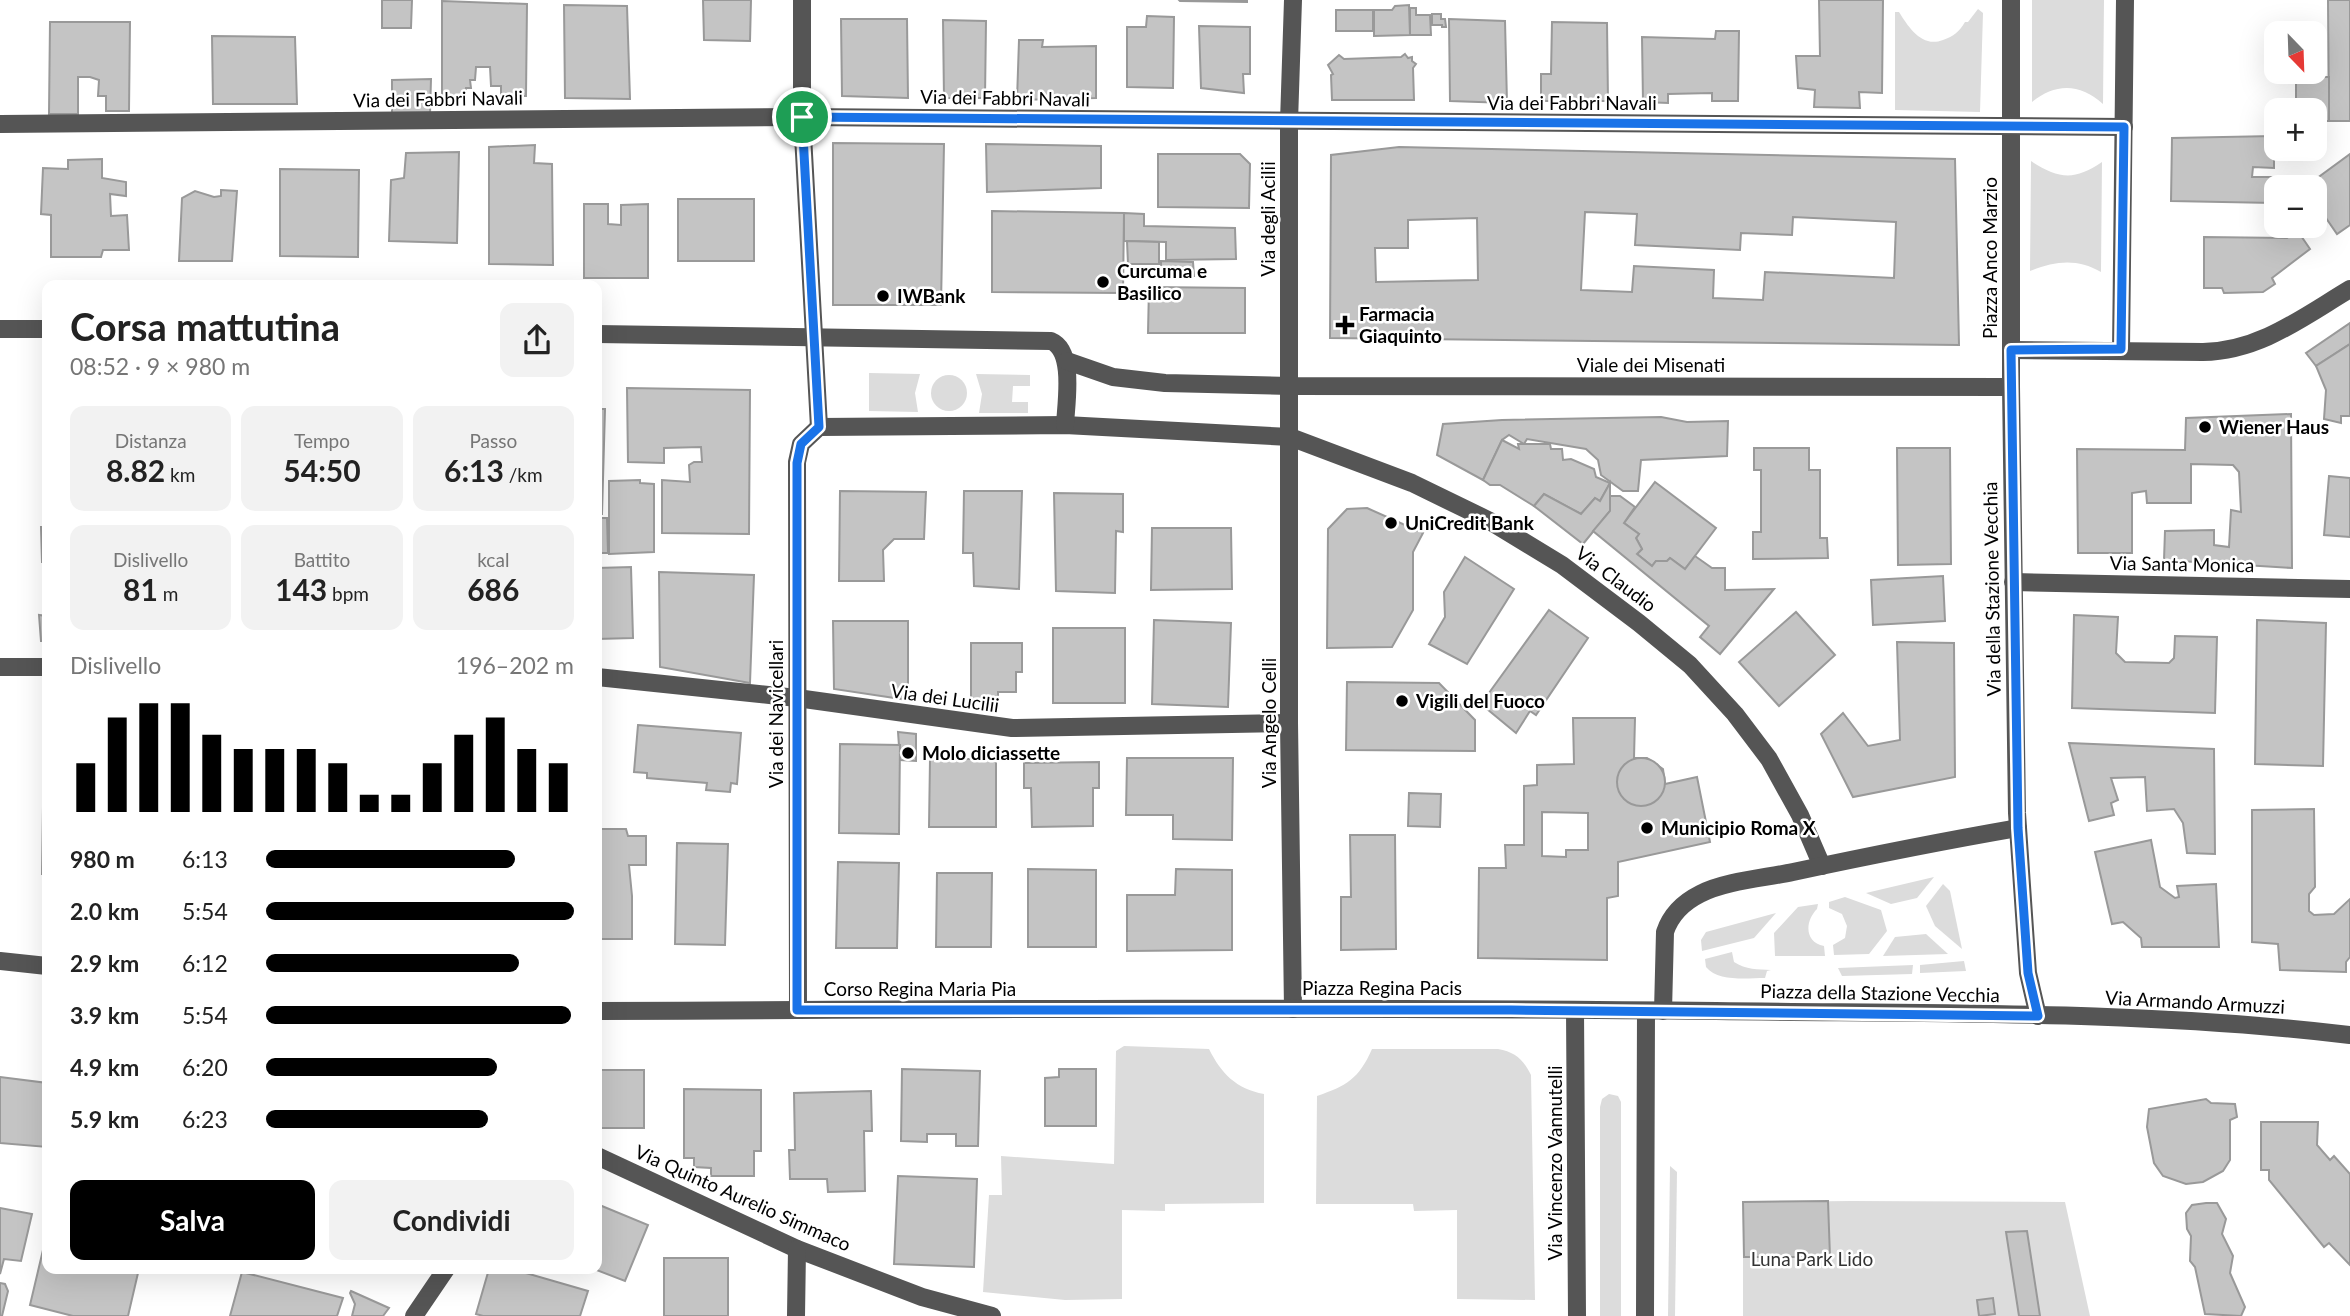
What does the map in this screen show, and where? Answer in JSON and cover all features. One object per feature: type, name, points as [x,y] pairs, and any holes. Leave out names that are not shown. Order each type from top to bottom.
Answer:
[{"type":"street","points":[[802,0],[802,117],[819,427]]},
{"type":"street","name":"Via degli Acilii","points":[[1290,437],[1289,122],[1293,0]]},
{"type":"street","name":"Piazza Anco Marzio","points":[[2011,0],[2011,350],[2215,352],[2245,347],[2270,337],[2350,289]]},
{"type":"street","points":[[2121,349],[2125,0]]},
{"type":"street","name":"Via dei Fabbri Navali","points":[[0,124],[802,117],[2010,127]]},
{"type":"street","points":[[2010,127],[2124,127]]},
{"type":"street","points":[[0,329],[42,329]]},
{"type":"street","name":"Viale dei Misenati","points":[[602,334],[1045,340],[1060,346],[1067,360],[1113,377],[1145,382],[1290,386],[2011,387]]},
{"type":"street","name":"Via della Stazione Vecchia","points":[[2011,350],[2018,828]]},
{"type":"street","points":[[1065,425],[1067,360]]},
{"type":"street","name":"Via Claudio","points":[[819,427],[1065,425],[1290,437],[1403,479],[1488,520],[1562,565],[1654,634],[1703,678],[1753,736],[1790,795],[1822,866]]},
{"type":"street","name":"Via dei Navicellari","points":[[797,1010],[797,463],[801,444],[819,427]]},
{"type":"street","name":"Via Angelo Celli","points":[[1290,437],[1289,723],[1293,1009]]},
{"type":"street","name":"Via Santa Monica","points":[[2013,582],[2350,589]]},
{"type":"street","points":[[0,667],[42,667]]},
{"type":"street","name":"Via dei Lucilii","points":[[602,678],[797,698],[1024,728],[1289,723]]},
{"type":"street","points":[[1645,1316],[1654,1011],[1668,924],[1680,907],[1714,888],[2018,828],[2028,973],[2038,1016]]},
{"type":"street","points":[[0,961],[42,965]]},
{"type":"street","name":"Corso Regina Maria Pia","points":[[602,1011],[1118,1009]]},
{"type":"street","name":"Piazza Regina Pacis","points":[[1118,1009],[1654,1011]]},
{"type":"street","name":"Via Vincenzo Vannutelli","points":[[1575,1010],[1577,1316]]},
{"type":"street","name":"Piazza della Stazione Vecchia","points":[[1654,1011],[2038,1016]]},
{"type":"street","name":"Via Armando Armuzzi","points":[[2038,1016],[2221,1022],[2350,1035]]},
{"type":"street","name":"Via Quinto Aurelio Simmaco","points":[[602,1158],[797,1249],[922,1297],[992,1316]]},
{"type":"street","points":[[796,1316],[797,1249]]},
{"type":"street","points":[[414,1316],[443,1274]]},
{"type":"green space","points":[[2032,0],[2104,0],[2103,104],[2085,92],[2068,88],[2050,91],[2032,102]]},
{"type":"green space","points":[[1978,9],[1983,13],[1980,112],[1895,110],[1895,12],[1899,12],[1922,39],[1935,42],[1956,33]]},
{"type":"green space","points":[[2031,161],[2050,171],[2066,175],[2075,175],[2102,162],[2101,272],[2066,262],[2030,271]]},
{"type":"green space","points":[[869,373],[920,374],[915,393],[918,412],[869,411]]},
{"type":"green space","points":[[976,374],[1030,375],[1030,386],[1013,386],[1012,402],[1028,402],[1028,413],[979,413],[982,394]]},
{"type":"green space","points":[[949,375],[962,380],[967,393],[962,406],[949,411],[936,406],[931,393],[936,380]]},
{"type":"green space","points":[[1934,877],[1917,898],[1891,904],[1866,893]]},
{"type":"green space","points":[[1943,884],[1950,891],[1962,949],[1935,926],[1926,906]]},
{"type":"green space","points":[[1845,897],[1881,910],[1887,931],[1869,954],[1834,955],[1833,945],[1845,938],[1847,926],[1842,914],[1829,908],[1829,902]]},
{"type":"green space","points":[[1818,904],[1810,919],[1808,931],[1817,944],[1824,946],[1825,956],[1775,956],[1774,933],[1798,907]]},
{"type":"green space","points":[[1776,913],[1754,938],[1702,951],[1701,940],[1706,932]]},
{"type":"green space","points":[[1926,934],[1948,954],[1883,956],[1895,937]]},
{"type":"green space","points":[[1732,952],[1734,962],[1739,965],[1771,970],[1767,971],[1765,978],[1733,978],[1718,975],[1706,967],[1705,959]]},
{"type":"green space","points":[[1964,961],[1966,971],[1920,973],[1920,965]]},
{"type":"green space","points":[[1913,965],[1912,974],[1842,976],[1838,968]]},
{"type":"green space","points":[[1124,1046],[1209,1049],[1219,1065],[1237,1084],[1264,1094],[1264,1203],[1165,1204],[1165,1211],[1122,1210],[1122,1299],[1065,1300],[983,1292],[989,1195],[1002,1195],[1001,1156],[1114,1164],[1116,1051]]},
{"type":"green space","points":[[1372,1049],[1498,1049],[1514,1054],[1528,1069],[1531,1075],[1535,1300],[1457,1299],[1457,1210],[1414,1211],[1413,1204],[1316,1204],[1317,1096],[1350,1080],[1362,1068]]},
{"type":"green space","points":[[1609,1094],[1618,1096],[1621,1102],[1621,1316],[1600,1316],[1600,1107],[1602,1099]]},
{"type":"green space","points":[[1670,1166],[1677,1172],[1675,1316],[1668,1316]]},
{"type":"green space","name":"Luna Park Lido","points":[[1743,1202],[2065,1202],[2090,1316],[1743,1316]]},
{"type":"building","points":[[382,0],[412,0],[411,28],[382,28]]},
{"type":"building","points":[[703,0],[751,0],[750,41],[704,40]]},
{"type":"building","points":[[1247,0],[1247,2],[1180,1]]},
{"type":"building","points":[[1819,0],[1883,0],[1882,93],[1859,92],[1860,108],[1814,107],[1815,90],[1798,88],[1796,56],[1820,56]]},
{"type":"building","points":[[2328,0],[2350,0],[2350,121],[2329,121]]},
{"type":"building","points":[[442,1],[527,4],[526,96],[501,96],[501,86],[491,86],[490,67],[476,67],[475,80],[470,80],[471,88],[466,88],[465,96],[442,96]]},
{"type":"building","points":[[564,5],[627,6],[630,99],[565,98]]},
{"type":"building","points":[[1409,5],[1410,35],[1374,36],[1374,10],[1392,10],[1395,6]]},
{"type":"building","points":[[1410,8],[1416,8],[1416,15],[1430,15],[1431,35],[1410,35]]},
{"type":"building","points":[[1336,10],[1373,10],[1373,31],[1336,31]]},
{"type":"building","points":[[1432,14],[1441,14],[1446,27],[1432,25]]},
{"type":"building","points":[[1147,16],[1174,17],[1173,88],[1127,87],[1127,27],[1146,27]]},
{"type":"building","points":[[841,19],[907,19],[908,98],[842,96]]},
{"type":"building","points":[[1449,19],[1505,21],[1507,103],[1450,101]]},
{"type":"building","points":[[943,20],[986,21],[985,98],[944,98]]},
{"type":"building","points":[[50,22],[130,22],[129,111],[106,111],[106,96],[98,96],[99,80],[78,77],[78,114],[49,114]]},
{"type":"building","points":[[1552,22],[1607,23],[1608,101],[1541,101],[1541,74],[1551,74]]},
{"type":"building","points":[[1199,26],[1250,27],[1250,74],[1243,74],[1244,93],[1201,88]]},
{"type":"building","points":[[1716,31],[1739,31],[1738,101],[1712,101],[1712,93],[1668,94],[1668,103],[1643,102],[1642,37],[1715,39]]},
{"type":"building","points":[[212,36],[295,37],[297,104],[213,104]]},
{"type":"building","points":[[1019,40],[1043,40],[1042,47],[1096,46],[1096,98],[1017,100]]},
{"type":"building","points":[[1405,54],[1408,58],[1412,57],[1416,64],[1413,68],[1414,100],[1332,100],[1333,74],[1328,65],[1339,55],[1344,59],[1401,57]]},
{"type":"building","points":[[2329,77],[2329,121],[2327,98],[2296,98],[2296,84],[2328,84]]},
{"type":"building","points":[[431,79],[430,114],[392,114],[392,80]]},
{"type":"building","points":[[2264,136],[2264,161],[2274,161],[2274,168],[2253,167],[2252,177],[2264,177],[2264,203],[2171,201],[2172,138]]},
{"type":"building","points":[[833,143],[944,144],[941,305],[833,305]]},
{"type":"building","points":[[986,144],[1101,146],[1101,188],[987,192]]},
{"type":"building","points":[[535,145],[534,163],[552,164],[553,265],[489,264],[489,147]]},
{"type":"building","points":[[1399,147],[1955,159],[1959,345],[1330,338],[1331,155]],"holes":[[[1585,212],[1637,214],[1635,245],[1740,250],[1741,233],[1792,235],[1793,217],[1896,222],[1894,278],[1765,272],[1763,300],[1713,298],[1714,270],[1634,266],[1632,292],[1581,290]],[[1477,218],[1478,280],[1376,282],[1375,248],[1408,248],[1408,220]]]},
{"type":"building","points":[[459,152],[457,243],[389,241],[391,180],[404,178],[406,153]]},
{"type":"building","points":[[1158,154],[1240,154],[1250,164],[1249,208],[1158,207]]},
{"type":"building","points":[[2350,154],[2350,225],[2337,234],[2327,219],[2327,175],[2321,175]]},
{"type":"building","points":[[102,159],[102,178],[126,182],[126,196],[110,194],[111,216],[127,215],[129,250],[103,250],[101,257],[51,257],[51,215],[41,214],[43,168],[68,169],[68,160]]},
{"type":"building","points":[[280,169],[359,170],[358,257],[280,256]]},
{"type":"building","points":[[221,190],[237,191],[232,261],[179,261],[182,198],[195,191],[214,197],[221,196]]},
{"type":"building","points":[[678,199],[754,199],[754,261],[678,261]]},
{"type":"building","points":[[584,204],[608,204],[608,224],[621,225],[621,205],[648,204],[648,278],[584,278]]},
{"type":"building","points":[[992,211],[1124,213],[1123,293],[992,292]]},
{"type":"building","points":[[1124,213],[1144,214],[1144,226],[1235,228],[1236,259],[1166,260],[1166,242],[1124,241]]},
{"type":"building","points":[[2204,237],[2302,238],[2310,249],[2272,278],[2275,284],[2263,292],[2224,293],[2222,288],[2204,288]]},
{"type":"building","points":[[1127,241],[1159,242],[1159,264],[1128,264]]},
{"type":"building","points":[[1161,261],[1193,262],[1194,276],[1161,276]]},
{"type":"building","points":[[1149,287],[1245,288],[1245,333],[1148,333]]},
{"type":"building","points":[[2350,323],[2350,344],[2316,366],[2306,353]]},
{"type":"building","points":[[2350,344],[2350,416],[2341,416],[2341,423],[2324,419],[2326,390],[2316,366]]},
{"type":"building","points":[[627,388],[750,390],[749,534],[662,533],[662,480],[690,482],[689,465],[702,462],[701,447],[664,448],[664,463],[628,462]]},
{"type":"building","points":[[602,409],[605,409],[602,514]]},
{"type":"building","points":[[2291,414],[2292,568],[2164,560],[2165,531],[2214,530],[2214,545],[2229,547],[2231,510],[2241,512],[2239,472],[2233,465],[2191,464],[2191,503],[2147,503],[2146,491],[2132,493],[2132,553],[2078,553],[2077,449],[2185,450],[2186,418]]},
{"type":"building","points":[[1661,417],[1687,422],[1728,421],[1727,456],[1641,460],[1638,491],[1623,491],[1601,475],[1598,460],[1586,449],[1527,439],[1524,444],[1509,435],[1502,440],[1483,480],[1437,455],[1443,424],[1502,420]]},
{"type":"building","points":[[1502,440],[1519,449],[1518,444],[1550,444],[1551,449],[1562,449],[1563,460],[1571,459],[1594,469],[1596,477],[1610,483],[1600,501],[1595,498],[1581,514],[1544,494],[1534,506],[1500,485],[1490,485],[1483,480]]},
{"type":"building","points":[[1754,448],[1809,448],[1809,470],[1820,470],[1820,538],[1827,538],[1828,558],[1753,559],[1753,532],[1761,532],[1761,470],[1754,470]]},
{"type":"building","points":[[1897,448],[1950,448],[1951,564],[1898,565]]},
{"type":"building","points":[[2329,476],[2350,478],[2350,537],[2324,535]]},
{"type":"building","points":[[640,480],[640,483],[654,484],[654,552],[609,554],[609,481]]},
{"type":"building","points":[[1655,482],[1716,528],[1685,569],[1670,558],[1667,561],[1656,561],[1652,566],[1637,554],[1642,549],[1636,538],[1639,534],[1624,523]]},
{"type":"building","points":[[1610,483],[1610,511],[1583,544],[1534,506],[1544,494],[1581,514],[1595,498],[1600,501]]},
{"type":"building","points":[[840,491],[926,492],[924,539],[894,539],[883,550],[884,581],[839,581]]},
{"type":"building","points":[[964,491],[1022,491],[1019,589],[974,586],[973,553],[963,553]]},
{"type":"building","points":[[1054,493],[1123,494],[1123,532],[1116,531],[1115,593],[1056,591]]},
{"type":"building","points":[[1610,496],[1620,496],[1635,507],[1624,523],[1639,534],[1636,538],[1642,549],[1637,554],[1652,566],[1656,561],[1667,561],[1670,558],[1685,569],[1695,556],[1712,568],[1725,568],[1725,590],[1774,589],[1720,654],[1700,637],[1709,626],[1593,531],[1610,511]]},
{"type":"building","points":[[1367,508],[1423,533],[1413,552],[1413,610],[1392,647],[1327,648],[1328,529],[1347,509]]},
{"type":"building","points":[[602,518],[607,518],[608,553],[602,553]]},
{"type":"building","points":[[1152,528],[1231,528],[1232,589],[1151,590]]},
{"type":"building","points":[[1465,557],[1514,589],[1467,664],[1429,644],[1445,617],[1444,592]]},
{"type":"building","points":[[631,567],[633,638],[602,639],[602,568]]},
{"type":"building","points":[[659,572],[754,575],[750,683],[660,667]]},
{"type":"building","points":[[1943,576],[1945,621],[1873,625],[1871,580]]},
{"type":"building","points":[[1549,610],[1588,638],[1536,715],[1530,711],[1516,733],[1481,704]]},
{"type":"building","points":[[1796,612],[1835,655],[1779,706],[1739,662]]},
{"type":"building","points":[[39,615],[42,615],[42,641],[41,641]]},
{"type":"building","points":[[2074,615],[2118,617],[2116,653],[2125,662],[2169,663],[2174,658],[2175,636],[2217,637],[2215,713],[2072,708]]},
{"type":"building","points":[[1154,620],[1231,623],[1228,707],[1152,704]]},
{"type":"building","points":[[2257,620],[2326,623],[2323,766],[2255,764]]},
{"type":"building","points":[[833,621],[908,621],[908,700],[834,689]]},
{"type":"building","points":[[1053,628],[1125,628],[1125,703],[1053,703]]},
{"type":"building","points":[[1897,642],[1954,643],[1955,777],[1853,797],[1821,734],[1843,713],[1868,746],[1900,740]]},
{"type":"building","points":[[971,643],[1022,643],[1022,672],[1016,672],[1016,692],[998,692],[998,699],[971,699]]},
{"type":"building","name":"Vigili del Fuoco","points":[[1347,682],[1439,683],[1475,720],[1475,751],[1346,750]]},
{"type":"building","name":"Municipio Roma X","points":[[1573,718],[1635,718],[1634,758],[1647,758],[1663,769],[1665,784],[1697,777],[1710,842],[1618,862],[1618,896],[1607,898],[1607,960],[1478,958],[1479,868],[1506,868],[1505,845],[1524,845],[1524,786],[1537,785],[1537,765],[1574,764]],"holes":[[[1542,812],[1588,813],[1588,850],[1566,850],[1566,857],[1542,856]]]},
{"type":"building","points":[[638,725],[741,733],[737,784],[731,783],[730,792],[706,790],[707,783],[647,778],[647,773],[634,772]]},
{"type":"building","name":"Molo diciassette","points":[[898,732],[916,734],[916,761],[900,760]]},
{"type":"building","points":[[2069,743],[2214,749],[2215,854],[2187,853],[2183,823],[2174,809],[2147,811],[2145,777],[2111,778],[2118,800],[2111,803],[2114,815],[2089,821]]},
{"type":"building","points":[[840,744],[900,745],[899,834],[839,833]]},
{"type":"building","points":[[1127,758],[1233,758],[1232,840],[1173,839],[1173,815],[1126,815]]},
{"type":"building","points":[[1641,758],[1658,765],[1665,782],[1658,799],[1641,806],[1624,799],[1617,782],[1624,765]]},
{"type":"building","points":[[930,759],[996,759],[996,827],[929,827]]},
{"type":"building","points":[[1099,762],[1099,788],[1093,788],[1093,826],[1032,827],[1031,788],[1024,788],[1024,763]]},
{"type":"building","points":[[1409,793],[1441,794],[1440,827],[1408,826]]},
{"type":"building","points":[[2314,809],[2315,887],[2309,894],[2309,911],[2314,915],[2334,914],[2350,899],[2350,957],[2346,962],[2346,972],[2280,970],[2278,944],[2252,942],[2252,810]]},
{"type":"building","points":[[602,829],[626,829],[628,836],[646,836],[646,865],[629,865],[632,939],[602,939]]},
{"type":"building","points":[[1350,835],[1395,835],[1396,949],[1341,950],[1341,897],[1351,897]]},
{"type":"building","points":[[2151,840],[2160,887],[2175,898],[2179,897],[2177,886],[2216,884],[2219,947],[2142,947],[2141,938],[2123,922],[2112,924],[2095,852]]},
{"type":"building","points":[[677,843],[728,844],[725,945],[675,944]]},
{"type":"building","points":[[838,862],[899,863],[897,948],[836,948]]},
{"type":"building","points":[[1028,869],[1096,870],[1096,947],[1028,947]]},
{"type":"building","points":[[1176,869],[1232,870],[1232,950],[1127,951],[1127,895],[1175,895]]},
{"type":"building","points":[[937,873],[992,873],[991,947],[936,947]]},
{"type":"building","points":[[902,1069],[980,1071],[978,1146],[956,1146],[956,1134],[927,1134],[927,1142],[901,1141]]},
{"type":"building","points":[[1059,1069],[1096,1069],[1096,1126],[1045,1126],[1045,1078],[1059,1077]]},
{"type":"building","points":[[602,1070],[644,1070],[644,1128],[602,1128]]},
{"type":"building","points":[[0,1077],[42,1082],[42,1147],[0,1143]]},
{"type":"building","points":[[684,1089],[761,1090],[761,1151],[754,1151],[754,1176],[711,1176],[711,1168],[694,1167],[694,1158],[684,1158]]},
{"type":"building","points":[[871,1091],[872,1131],[864,1131],[865,1191],[828,1192],[827,1179],[790,1179],[789,1150],[795,1150],[794,1093]]},
{"type":"building","points":[[2206,1099],[2211,1103],[2235,1104],[2237,1117],[2230,1120],[2230,1160],[2223,1171],[2203,1182],[2186,1184],[2163,1176],[2154,1163],[2147,1127],[2149,1109]]},
{"type":"building","points":[[2261,1122],[2318,1122],[2317,1145],[2330,1160],[2334,1156],[2350,1174],[2350,1265],[2329,1243],[2324,1247],[2269,1180],[2269,1170],[2261,1170]]},
{"type":"building","points":[[898,1176],[977,1179],[974,1267],[894,1264]]},
{"type":"building","points":[[1828,1201],[1830,1257],[1744,1257],[1743,1202]]},
{"type":"building","points":[[2217,1203],[2226,1219],[2222,1234],[2233,1256],[2230,1273],[2245,1307],[2241,1316],[2205,1314],[2195,1267],[2190,1261],[2191,1236],[2187,1229],[2186,1213],[2192,1205]]},
{"type":"building","points":[[602,1206],[648,1225],[625,1281],[602,1272]]},
{"type":"building","points":[[0,1208],[32,1214],[21,1261],[4,1259],[0,1274]]},
{"type":"building","points":[[2027,1231],[2040,1316],[2019,1316],[2006,1232]]},
{"type":"building","points":[[42,1254],[42,1274],[138,1274],[128,1316],[73,1316],[30,1305]]},
{"type":"building","points":[[664,1258],[728,1258],[728,1316],[664,1316]]},
{"type":"building","points":[[241,1274],[343,1298],[337,1316],[230,1316]]},
{"type":"building","points":[[488,1274],[529,1274],[588,1291],[580,1316],[476,1314]]},
{"type":"building","points":[[0,1283],[5,1284],[8,1291],[2,1316],[0,1316]]},
{"type":"building","points":[[351,1291],[389,1308],[383,1316],[352,1316],[355,1304]]},
{"type":"building","points":[[1993,1298],[1995,1314],[1979,1316],[1977,1300]]},
{"type":"place","name":"Curcuma e Basilico","points":[[1103,282]]},
{"type":"place","name":"IWBank","points":[[883,296]]},
{"type":"place","name":"Farmacia Giaquinto","points":[[1345,325]]},
{"type":"place","name":"Wiener Haus","points":[[2205,427]]},
{"type":"place","name":"UniCredit Bank","points":[[1391,523]]},
{"type":"place","name":"Vigili del Fuoco","points":[[1402,701]]},
{"type":"place","name":"Molo diciassette","points":[[908,753]]},
{"type":"place","name":"Municipio Roma X","points":[[1647,828]]},
{"type":"route","points":[[802,117],[1975,128],[2124,127],[2121,349],[2011,350],[2018,828],[2028,973],[2038,1016],[1511,1010],[797,1010],[797,463],[804,439],[819,427],[802,117]]}]
